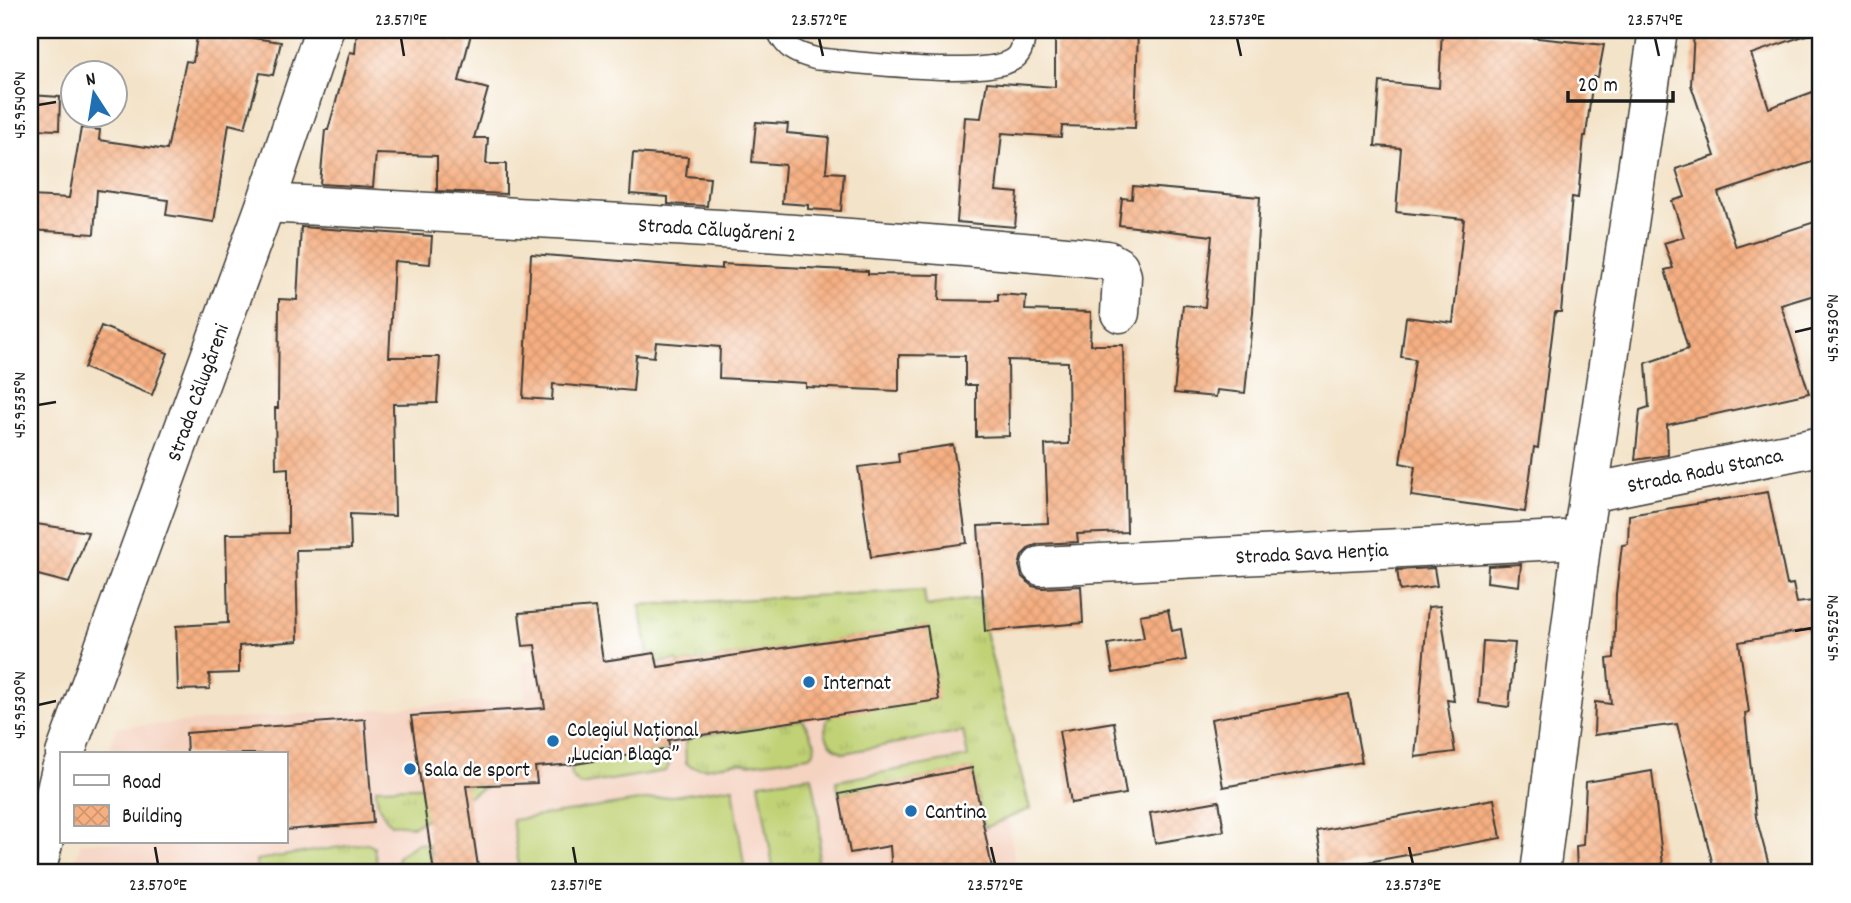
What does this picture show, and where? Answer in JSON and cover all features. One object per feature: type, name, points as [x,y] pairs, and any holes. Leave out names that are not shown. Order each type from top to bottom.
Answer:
[{"type":"street","name":"Strada Călugăreni","points":[[66,752],[266,203],[324,30]]},
{"type":"street","points":[[1540,873],[1582,539],[1658,30]]},
{"type":"street","name":"Strada Călugăreni 2","points":[[266,203],[713,228],[1107,260],[1119,267],[1122,276],[1119,313]]},
{"type":"street","name":"Strada Radu Stanca","points":[[1590,493],[1821,446]]},
{"type":"street","name":"Strada Sava Henția","points":[[1041,566],[1582,539]]},
{"type":"street","points":[[36,873],[60,773]]},
{"type":"lane","points":[[777,30],[784,44],[797,53],[817,59],[971,70],[1003,65],[1017,58],[1024,43],[1025,30]]},
{"type":"shaded area","name":"Colegiul Național „Lucian Blaga”","points":[[972,609],[1016,867],[980,873],[72,873],[80,844],[287,844],[287,752],[109,752],[116,727],[526,699],[523,662]]},
{"type":"green space","points":[[924,590],[926,606],[981,598],[985,631],[1030,809],[984,828],[972,769],[839,794],[836,781],[968,757],[963,731],[844,753],[831,744],[826,735],[827,720],[927,627],[679,664],[677,660],[657,663],[655,653],[648,654],[640,605]]},
{"type":"green space","points":[[803,720],[815,743],[814,752],[809,756],[708,768],[693,767],[686,763],[685,744],[690,737]]},
{"type":"green space","points":[[665,750],[670,763],[666,771],[580,785],[572,777],[571,770],[575,764]]},
{"type":"green space","points":[[812,776],[820,837],[813,873],[774,873],[759,783]]},
{"type":"green space","points":[[489,785],[413,826],[391,824],[380,808],[376,793],[376,788]]},
{"type":"green space","points":[[733,787],[745,873],[520,873],[512,820]]},
{"type":"green space","points":[[366,843],[374,847],[378,873],[258,873],[256,860]]},
{"type":"green space","points":[[418,843],[429,845],[434,873],[396,873],[399,855]]},
{"type":"building","points":[[198,30],[281,42],[273,75],[260,73],[245,128],[229,124],[214,222],[166,215],[168,200],[97,190],[94,234],[30,230],[30,196],[69,198],[81,130],[100,130],[99,140],[167,150],[186,61],[193,62]]},
{"type":"building","points":[[357,30],[472,30],[459,81],[488,89],[474,138],[488,138],[486,164],[506,164],[506,194],[437,191],[437,156],[376,154],[373,187],[320,184],[325,130],[328,130],[350,52],[355,53]]},
{"type":"building","points":[[1055,30],[1138,30],[1135,128],[1062,126],[1061,137],[1002,133],[996,191],[1018,193],[1015,227],[957,222],[965,117],[981,118],[987,82],[1055,87]]},
{"type":"building","points":[[1442,30],[1480,30],[1604,45],[1598,77],[1593,77],[1578,198],[1572,197],[1561,312],[1555,312],[1538,448],[1534,447],[1525,512],[1411,496],[1415,466],[1400,463],[1415,359],[1401,357],[1406,317],[1453,323],[1464,219],[1396,212],[1401,148],[1375,146],[1380,82],[1439,88]]},
{"type":"building","points":[[1694,30],[1808,30],[1809,34],[1751,54],[1769,108],[1821,89],[1821,159],[1718,193],[1736,247],[1821,220],[1821,293],[1781,305],[1809,393],[1667,425],[1668,455],[1635,460],[1640,410],[1649,407],[1646,363],[1688,349],[1665,270],[1673,268],[1664,243],[1684,237],[1672,201],[1685,197],[1676,169],[1715,156],[1691,85]]},
{"type":"building","points":[[30,95],[60,97],[59,130],[30,129]]},
{"type":"building","points":[[756,122],[788,124],[787,133],[829,137],[826,172],[844,173],[841,211],[808,209],[808,205],[782,203],[785,165],[752,162]]},
{"type":"building","points":[[633,153],[688,157],[686,176],[710,178],[707,206],[668,204],[668,197],[630,194]]},
{"type":"building","points":[[1133,186],[1260,197],[1245,393],[1217,390],[1216,397],[1174,393],[1183,305],[1205,307],[1212,236],[1119,225],[1122,198],[1132,199]]},
{"type":"building","points":[[301,227],[432,236],[430,264],[394,261],[389,357],[440,357],[437,403],[393,404],[395,516],[350,514],[351,549],[296,550],[298,641],[239,646],[239,673],[209,674],[210,689],[178,690],[176,626],[228,623],[226,534],[288,533],[288,468],[276,469],[279,299],[297,300]]},
{"type":"building","points":[[531,254],[722,269],[722,264],[868,271],[868,274],[940,275],[939,300],[998,301],[998,294],[1026,296],[1025,310],[1091,312],[1090,345],[1123,345],[1127,532],[1077,534],[1078,542],[1039,544],[1030,547],[1022,555],[1019,566],[1022,577],[1032,586],[1081,586],[1083,623],[985,631],[978,526],[1048,523],[1045,445],[1069,444],[1068,362],[1008,360],[1009,436],[976,437],[976,385],[965,385],[965,356],[899,355],[899,391],[806,387],[806,383],[719,378],[720,347],[656,342],[654,357],[636,355],[633,391],[553,384],[552,400],[523,398]]},
{"type":"building","points":[[101,326],[168,353],[152,395],[84,368]]},
{"type":"building","points":[[953,445],[967,543],[871,557],[858,467],[899,462],[898,453]]},
{"type":"building","points":[[1768,492],[1787,585],[1793,584],[1797,603],[1813,601],[1818,628],[1739,642],[1749,712],[1745,713],[1756,817],[1771,873],[1715,873],[1677,724],[1594,735],[1595,702],[1611,704],[1607,659],[1614,658],[1616,594],[1622,545],[1628,544],[1629,515]]},
{"type":"building","points":[[30,523],[88,532],[69,583],[30,573]]},
{"type":"building","points":[[1521,564],[1519,586],[1487,582],[1488,566]]},
{"type":"building","points":[[1434,568],[1437,586],[1400,591],[1397,570]]},
{"type":"building","points":[[1440,606],[1454,701],[1447,700],[1455,752],[1415,757],[1428,607]]},
{"type":"building","points":[[595,607],[603,661],[655,653],[658,667],[927,626],[939,700],[668,740],[670,749],[575,764],[535,767],[537,783],[466,786],[479,873],[434,873],[411,716],[545,708],[535,645],[523,646],[519,613]]},
{"type":"building","points":[[1168,610],[1172,631],[1181,629],[1186,660],[1113,673],[1108,644],[1144,638],[1140,615]]},
{"type":"building","points":[[1483,641],[1515,643],[1509,707],[1479,703]]},
{"type":"building","points":[[1349,694],[1362,762],[1223,787],[1211,719]]},
{"type":"building","points":[[365,719],[373,823],[287,830],[287,752],[187,752],[186,733]]},
{"type":"building","points":[[1114,722],[1126,794],[1071,803],[1059,731]]},
{"type":"building","name":"Cantina","points":[[972,768],[993,873],[892,873],[890,846],[850,853],[839,794]]},
{"type":"building","points":[[1652,771],[1664,873],[1577,873],[1576,846],[1583,845],[1586,782]]},
{"type":"building","points":[[1494,799],[1501,838],[1324,870],[1317,831]]},
{"type":"building","points":[[1219,801],[1224,831],[1155,843],[1150,813]]},
{"type":"place","name":"Internat","points":[[809,682]]},
{"type":"place","name":"Colegiul Național „Lucian Blaga”","points":[[553,741]]},
{"type":"place","name":"Sala de sport","points":[[410,769]]},
{"type":"place","name":"Cantina","points":[[911,811]]}]
